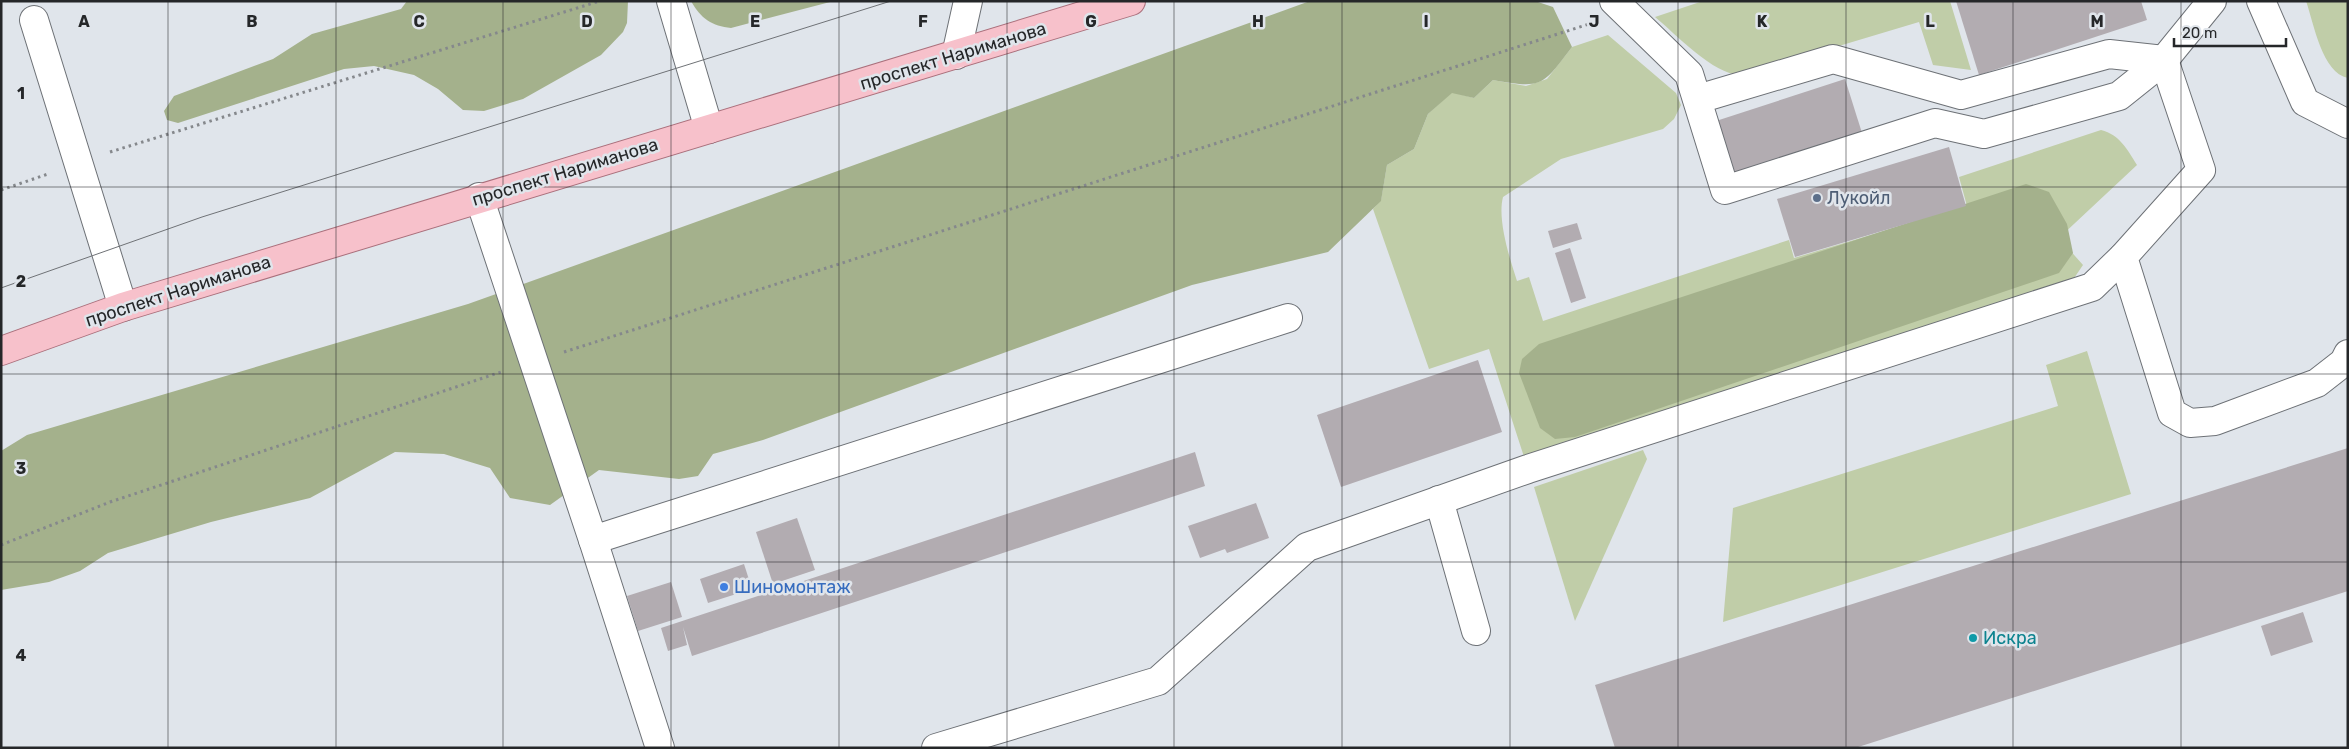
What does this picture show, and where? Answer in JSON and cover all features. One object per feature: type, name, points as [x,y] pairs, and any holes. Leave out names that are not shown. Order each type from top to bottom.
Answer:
[{"type":"main road","name":"проспект Нариманова","points":[[1,350],[123,307],[479,197],[1131,1]]},
{"type":"lane","points":[[670,1],[709,129]]},
{"type":"lane","points":[[956,55],[968,1]]},
{"type":"lane","points":[[1619,7],[1689,74],[1725,190],[1935,123],[1984,134],[2119,96],[2164,60],[2212,1]]},
{"type":"lane","points":[[2261,1],[2304,102],[2348,124]]},
{"type":"lane","points":[[34,20],[123,307]]},
{"type":"lane","points":[[1698,99],[1833,59],[1961,96],[2109,54],[2164,60]]},
{"type":"lane","points":[[936,748],[1158,681],[1306,547],[1546,463],[2092,287],[2123,257],[2201,170],[2164,60]]},
{"type":"lane","points":[[479,197],[660,748]]},
{"type":"lane","points":[[2123,257],[2172,413],[2190,423],[2215,421],[2318,383],[2344,362],[2348,354]]},
{"type":"lane","points":[[593,540],[1288,318]]},
{"type":"lane","points":[[1439,500],[1476,631]]},
{"type":"path","points":[[1,190],[79,163],[600,1]]},
{"type":"path","points":[[1,545],[110,502],[1619,7]]},
{"type":"path","points":[[1,185],[9,188]]},
{"type":"green space","points":[[407,1],[628,1],[627,23],[623,32],[601,55],[523,99],[484,111],[463,110],[438,89],[414,75],[374,66],[344,69],[178,123],[167,120],[164,111],[174,96],[273,59],[312,34],[401,9]]},
{"type":"green space","points":[[691,1],[834,1],[731,28],[708,21],[699,13]]},
{"type":"green space","points":[[1310,1],[1535,1],[1553,7],[1572,47],[1554,70],[1540,82],[1522,84],[1493,80],[1474,98],[1452,93],[1428,114],[1414,149],[1387,165],[1381,201],[1328,252],[1192,285],[763,440],[713,454],[698,476],[679,479],[599,470],[550,505],[510,498],[490,468],[444,454],[395,452],[310,498],[211,522],[108,553],[80,571],[49,582],[1,590],[1,451],[27,435],[468,304]]},
{"type":"green space","points":[[1703,1],[1950,1],[1971,70],[1933,65],[1919,22],[1742,75],[1731,73],[1708,62],[1655,17]]},
{"type":"green space","points":[[2306,1],[2348,1],[2348,78],[2339,74],[2325,58]]},
{"type":"green space","points":[[1608,35],[1676,93],[1681,105],[1674,119],[1663,129],[1561,159],[1503,197],[1503,228],[1517,281],[1529,277],[1543,321],[1789,240],[1794,258],[1967,206],[1959,177],[2101,130],[2108,132],[2118,139],[2137,165],[2059,238],[2083,265],[2068,287],[1526,463],[1489,349],[1429,369],[1373,209],[1381,200],[1387,165],[1414,149],[1428,114],[1452,92],[1474,98],[1493,80],[1526,86],[1547,79],[1572,47]]},
{"type":"green space","points":[[2026,184],[2049,192],[2067,224],[2073,253],[2059,273],[1575,437],[1555,439],[1540,428],[1519,373],[1522,359],[1539,344]]},
{"type":"green space","points":[[2087,351],[2131,494],[1723,622],[1733,508],[2058,406],[2046,365]]},
{"type":"green space","points":[[1643,450],[1647,459],[1575,621],[1534,487]]},
{"type":"building","points":[[1956,1],[2141,1],[2147,20],[1979,75]]},
{"type":"building","points":[[1845,79],[1862,133],[1733,175],[1716,121]]},
{"type":"building","points":[[1949,147],[1966,206],[1795,257],[1777,199]]},
{"type":"building","points":[[1577,223],[1582,239],[1553,248],[1548,231]]},
{"type":"building","points":[[1570,248],[1586,298],[1571,303],[1555,253]]},
{"type":"building","points":[[1478,360],[1502,432],[1341,487],[1317,415]]},
{"type":"building","name":"Искра","points":[[2348,448],[2348,591],[1855,748],[1615,748],[1595,685]]},
{"type":"building","points":[[1195,452],[1205,486],[692,656],[683,627],[687,645],[668,651],[661,628]]},
{"type":"building","points":[[1256,503],[1269,538],[1227,553],[1225,549],[1200,558],[1188,526]]},
{"type":"building","points":[[797,518],[815,570],[773,584],[756,532]]},
{"type":"building","points":[[744,564],[752,589],[708,603],[700,579]]},
{"type":"building","points":[[671,582],[682,617],[638,631],[627,596]]},
{"type":"building","points":[[2303,612],[2313,642],[2271,656],[2261,626]]},
{"type":"tram line","points":[[1,288],[202,217],[891,1]]},
{"type":"place","name":"Лукойл","points":[[1817,198]]},
{"type":"place","name":"Шиномонтаж","points":[[724,587]]},
{"type":"place","name":"Искра","points":[[1973,638]]}]
